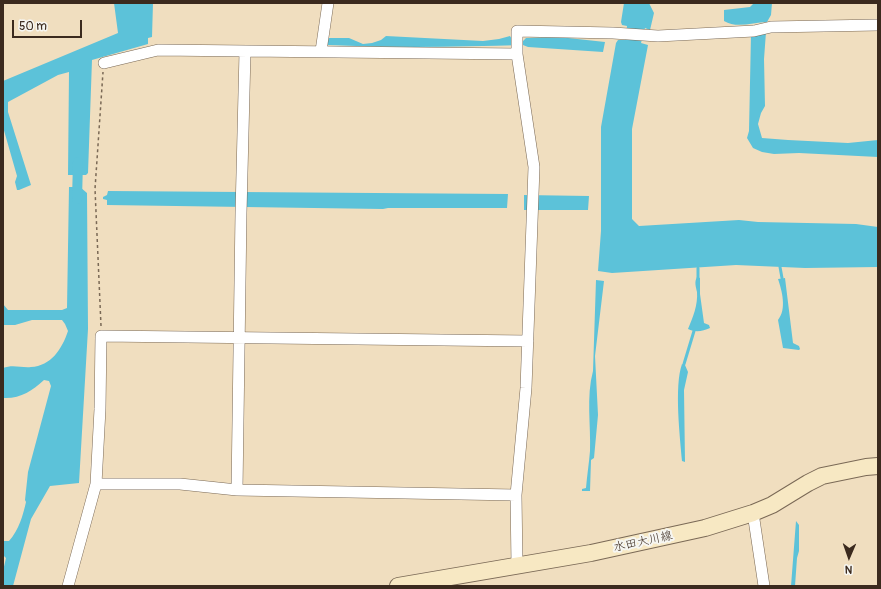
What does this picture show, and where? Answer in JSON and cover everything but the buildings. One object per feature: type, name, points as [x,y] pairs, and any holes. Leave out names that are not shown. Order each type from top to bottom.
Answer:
[{"type":"main road","name":"水田大川線","points":[[398,586],[591,553],[705,528],[753,513],[772,505],[822,476],[858,468],[878,466]]},
{"type":"street","points":[[322,51],[328,3]]},
{"type":"street","points":[[517,565],[516,495],[526,388],[534,168],[517,54],[517,31],[613,33],[658,36],[754,30],[771,27],[878,25]]},
{"type":"street","points":[[104,63],[158,50],[517,54]]},
{"type":"street","points":[[237,490],[245,52]]},
{"type":"street","points":[[68,586],[96,484],[100,409],[101,336],[528,340]]},
{"type":"street","points":[[96,484],[180,484],[237,490],[516,495]]},
{"type":"street","points":[[753,513],[764,586]]},
{"type":"path","points":[[101,336],[95,189],[104,63]]},
{"type":"water","points":[[114,3],[153,3],[152,37],[148,38],[148,44],[92,60],[88,173],[86,175],[68,175],[69,72],[58,75],[8,102],[8,112],[31,185],[17,190],[15,182],[17,176],[3,127],[3,81],[118,33]]},
{"type":"water","points":[[624,3],[649,3],[654,13],[650,30],[645,28],[641,43],[648,45],[632,129],[632,219],[639,226],[739,220],[758,222],[856,224],[878,227],[878,267],[805,268],[736,265],[612,273],[598,271],[601,231],[601,127],[616,43],[618,40],[625,40],[627,26],[622,25],[621,22]]},
{"type":"water","points":[[754,3],[772,3],[771,15],[767,22],[734,25],[724,21],[724,10],[750,7]]},
{"type":"water","points":[[766,32],[764,59],[765,106],[758,124],[762,138],[848,143],[878,140],[878,157],[799,153],[774,154],[762,152],[753,148],[747,138],[749,131],[751,34]]},
{"type":"water","points":[[386,36],[483,41],[510,36],[513,41],[523,41],[526,38],[559,37],[605,42],[603,52],[528,47],[523,45],[376,47],[327,45],[324,42],[326,38],[349,38],[363,44],[381,40]]},
{"type":"water","points":[[69,187],[80,187],[87,193],[88,329],[79,483],[50,486],[31,519],[13,586],[3,586],[3,571],[6,558],[3,555],[3,541],[9,541],[18,527],[22,517],[26,502],[28,472],[51,386],[49,381],[44,380],[25,394],[3,398],[3,368],[10,366],[38,366],[50,360],[59,350],[68,331],[62,320],[32,320],[15,325],[3,325],[3,304],[8,310],[62,310],[67,308]]},
{"type":"water","points":[[108,191],[508,194],[507,208],[383,209],[107,205],[107,200],[103,199],[103,197],[107,195]]},
{"type":"water","points":[[524,195],[589,196],[588,210],[524,210]]},
{"type":"water","points":[[697,277],[700,278],[700,294],[704,323],[709,325],[710,328],[702,331],[688,329],[696,306],[697,292],[695,283]]},
{"type":"water","points":[[785,278],[793,343],[799,346],[799,350],[783,348],[778,320],[781,316],[783,300],[778,279]]},
{"type":"water","points":[[596,280],[604,281],[595,356],[598,415],[594,458],[591,460],[590,491],[582,491],[582,489],[586,488],[590,451],[589,401],[593,371]]},
{"type":"water","points":[[682,364],[685,365],[688,372],[684,390],[685,462],[682,461],[678,412],[678,385]]},
{"type":"water","points":[[796,521],[799,525],[799,551],[795,586],[791,586]]},
{"type":"waterway","points":[[77,199],[78,162]]},
{"type":"waterway","points":[[780,267],[782,278]]},
{"type":"waterway","points":[[698,268],[698,278]]},
{"type":"waterway","points":[[684,364],[694,331]]}]
